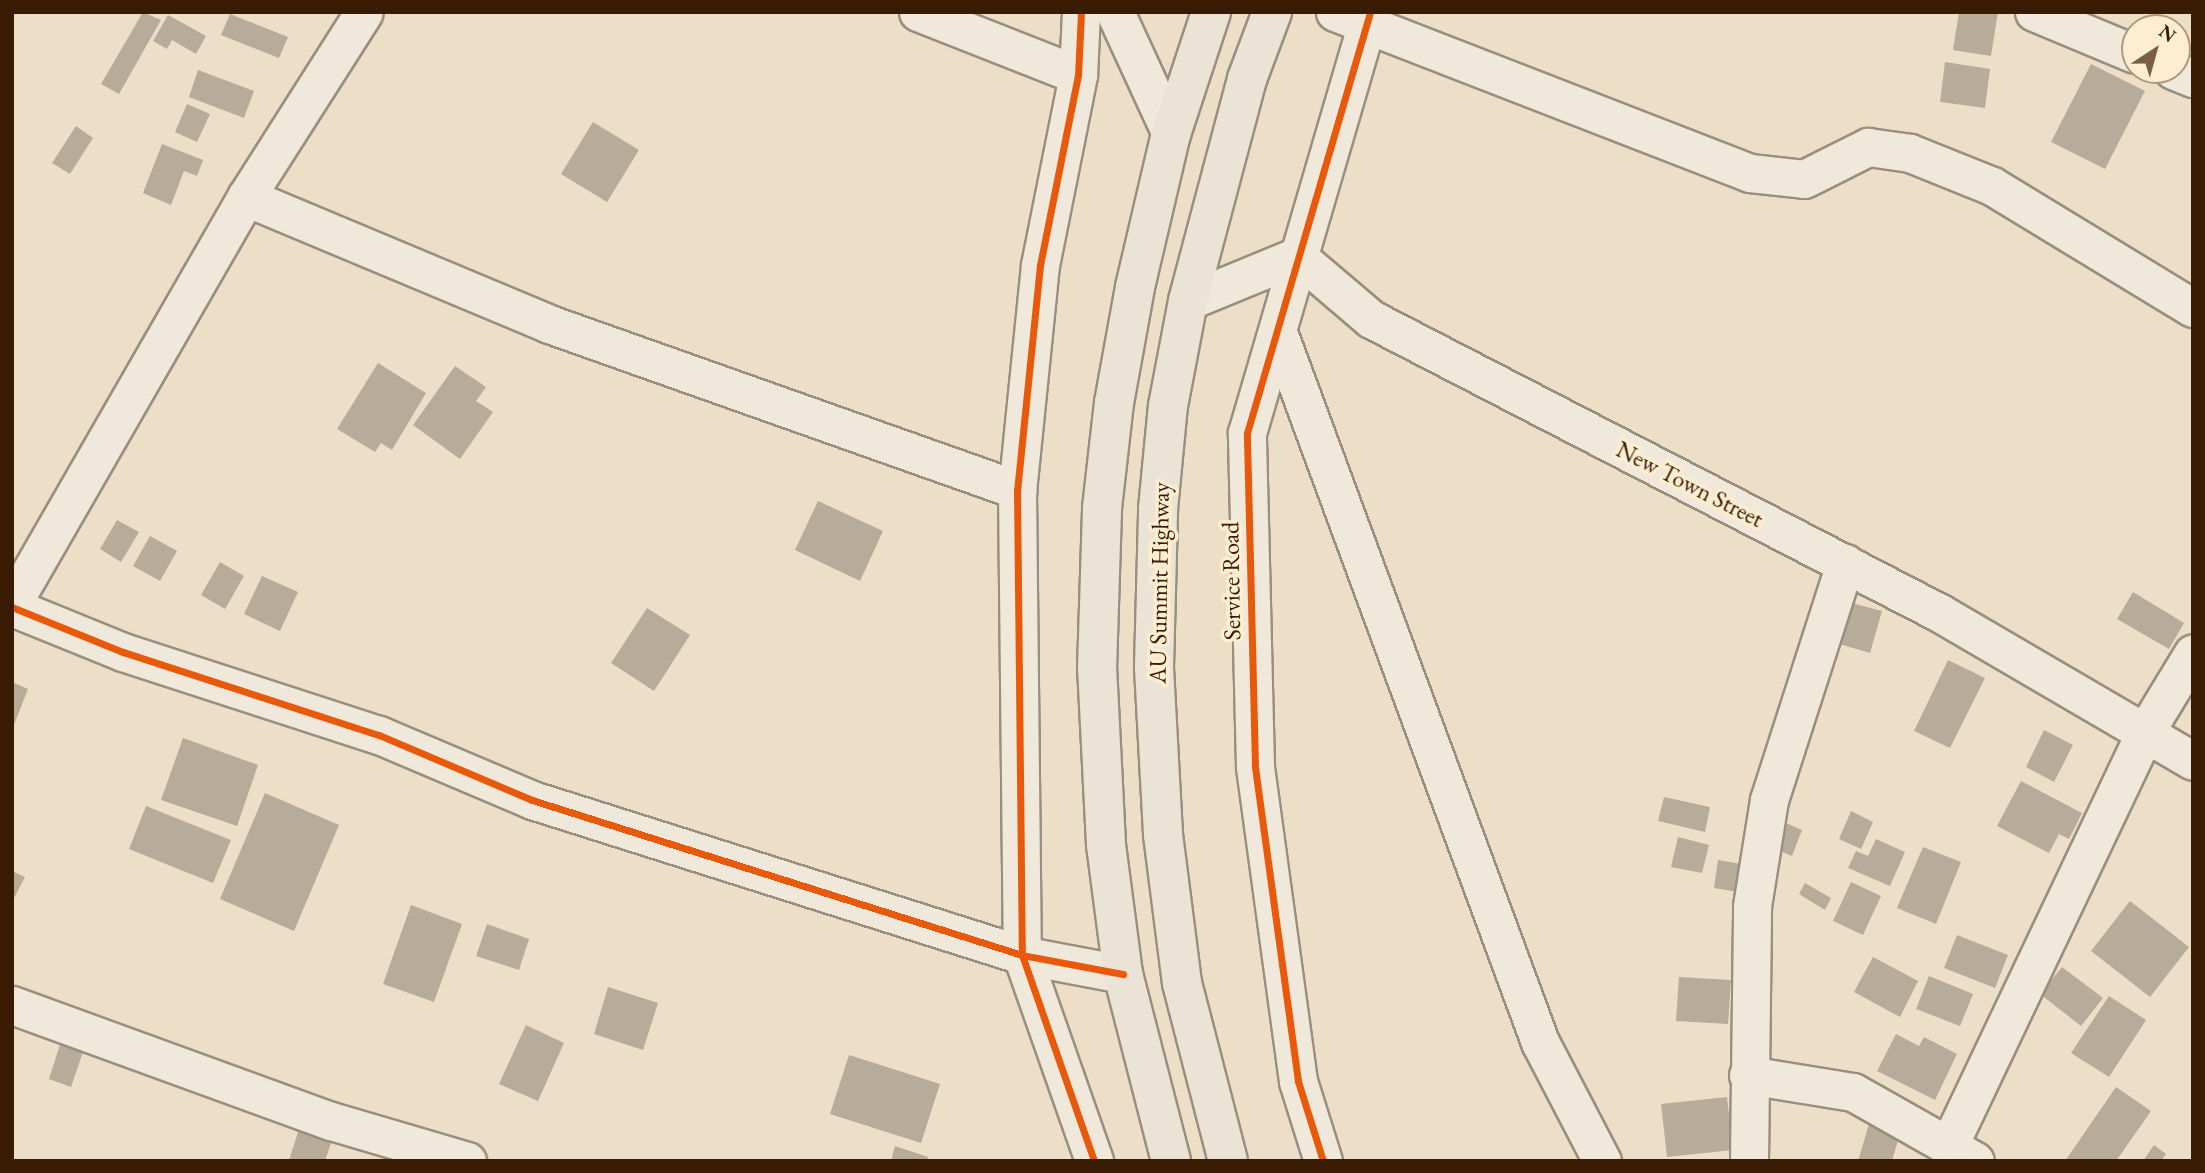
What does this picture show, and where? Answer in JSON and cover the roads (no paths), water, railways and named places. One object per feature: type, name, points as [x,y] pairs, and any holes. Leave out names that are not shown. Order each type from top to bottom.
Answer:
[{"type":"main road","points":[[1171,1161],[1122,974],[1106,844],[1097,669],[1102,508],[1114,403],[1135,286],[1171,134],[1211,12]]},
{"type":"main road","name":"AU Summit Highway","points":[[1228,1161],[1182,983],[1163,834],[1154,667],[1158,509],[1168,406],[1188,301],[1247,79],[1272,12]]},
{"type":"street","points":[[364,12],[246,197],[12,606],[123,652],[379,735],[532,800],[1022,955],[1122,974]]},
{"type":"street","points":[[918,12],[1078,75]]},
{"type":"street","points":[[1081,12],[1078,75],[1040,265],[1017,490],[1022,955],[1094,1161]]},
{"type":"street","points":[[1115,12],[1171,134]]},
{"type":"street","points":[[2034,12],[2121,48]]},
{"type":"street","points":[[1357,16],[1749,173],[1804,179],[1868,147],[1910,153],[1992,186],[2193,308]]},
{"type":"street","name":"Service Road","points":[[1323,1161],[1298,1081],[1255,766],[1247,433],[1279,335],[1357,16]]},
{"type":"street","points":[[246,197],[549,324],[1017,490]]},
{"type":"street","points":[[1188,301],[1297,256]]},
{"type":"street","name":"New Town Street","points":[[1297,256],[1371,319],[1845,563],[2193,761]]},
{"type":"street","points":[[1279,335],[1540,1042],[1602,1161]]},
{"type":"street","points":[[1749,1161],[1752,906],[1769,800],[1845,563]]},
{"type":"street","points":[[1748,1075],[1853,1092],[1962,1152],[2145,732],[2193,653]]},
{"type":"street","points":[[12,1005],[331,1121],[467,1161]]}]
